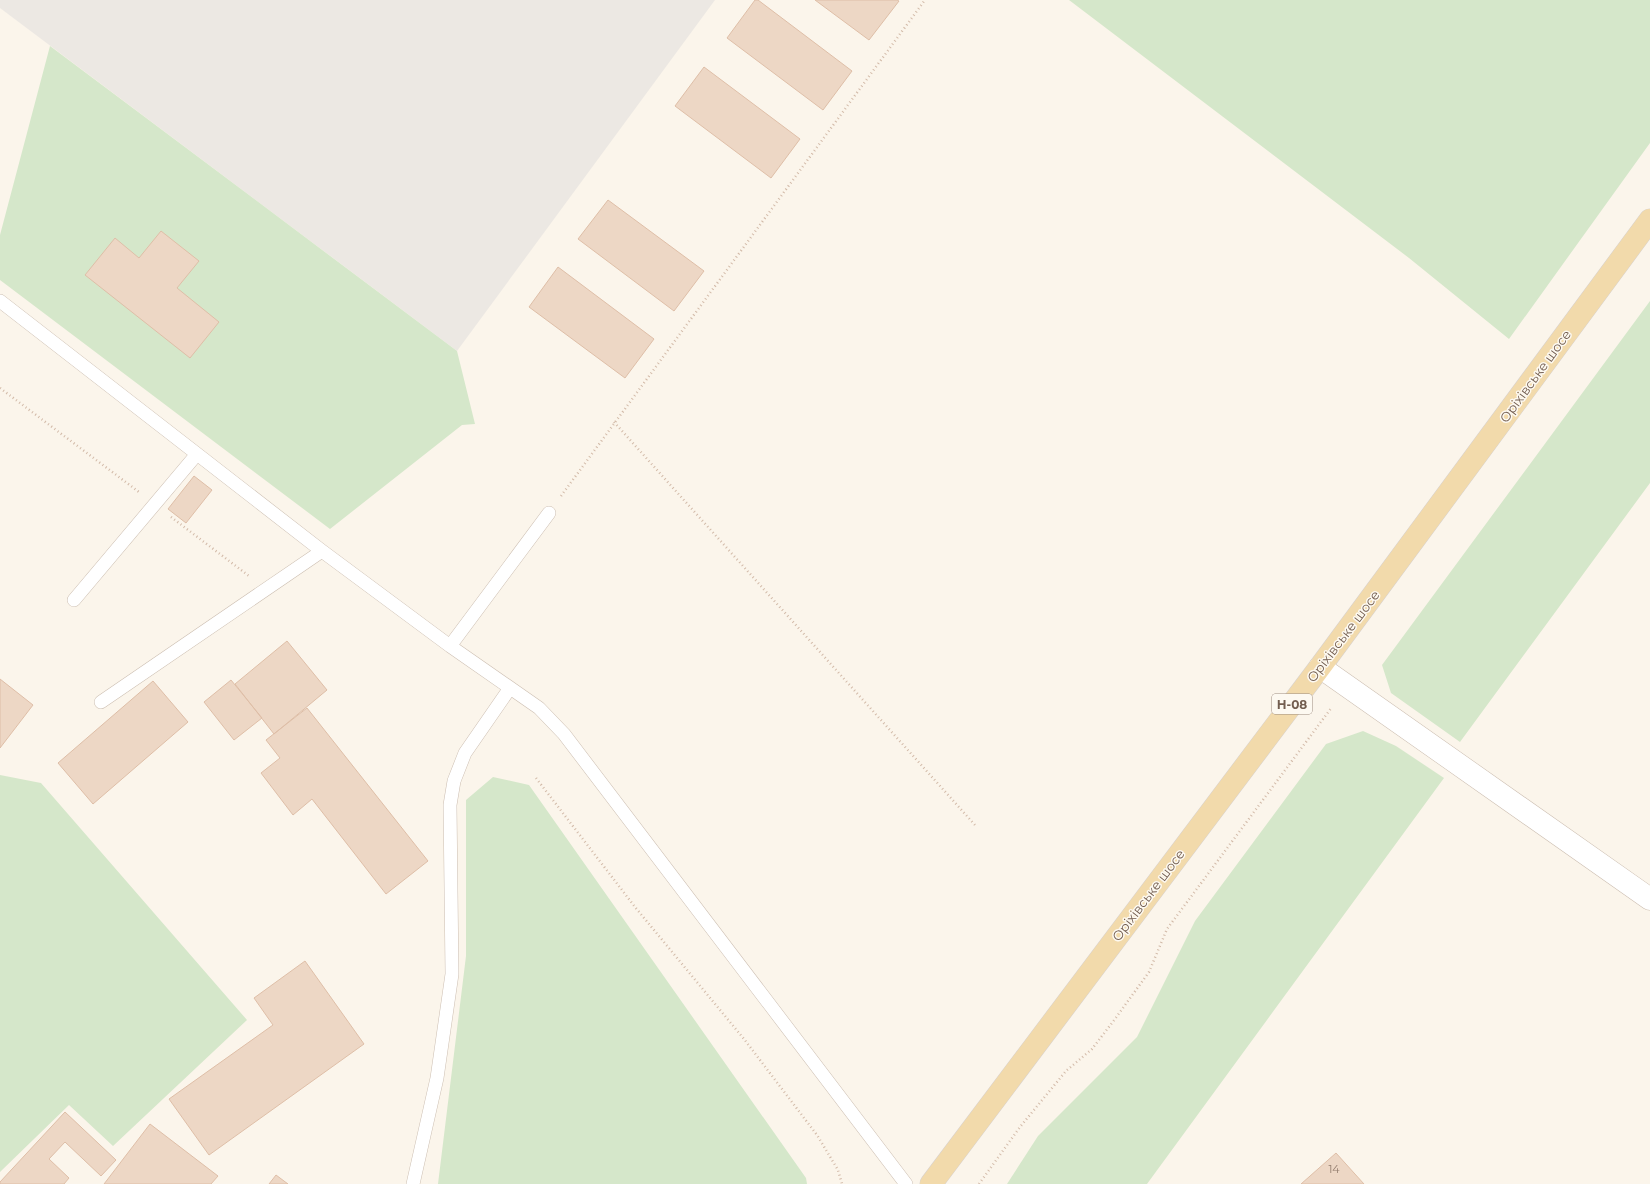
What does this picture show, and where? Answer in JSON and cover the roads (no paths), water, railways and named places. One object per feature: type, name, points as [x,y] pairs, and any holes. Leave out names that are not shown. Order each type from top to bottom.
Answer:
[{"type":"main road","name":"Оріхівське шосе","points":[[931,1184],[1320,667],[1650,220]]},
{"type":"street","points":[[1320,667],[1650,899]]},
{"type":"lane","points":[[0,301],[322,551],[450,646],[539,708],[564,734],[906,1184]]},
{"type":"lane","points":[[74,600],[197,454]]},
{"type":"lane","points":[[450,646],[549,513]]},
{"type":"lane","points":[[101,702],[322,551]]},
{"type":"lane","points":[[413,1184],[437,1078],[452,974],[450,805],[454,781],[466,753],[510,688]]}]
